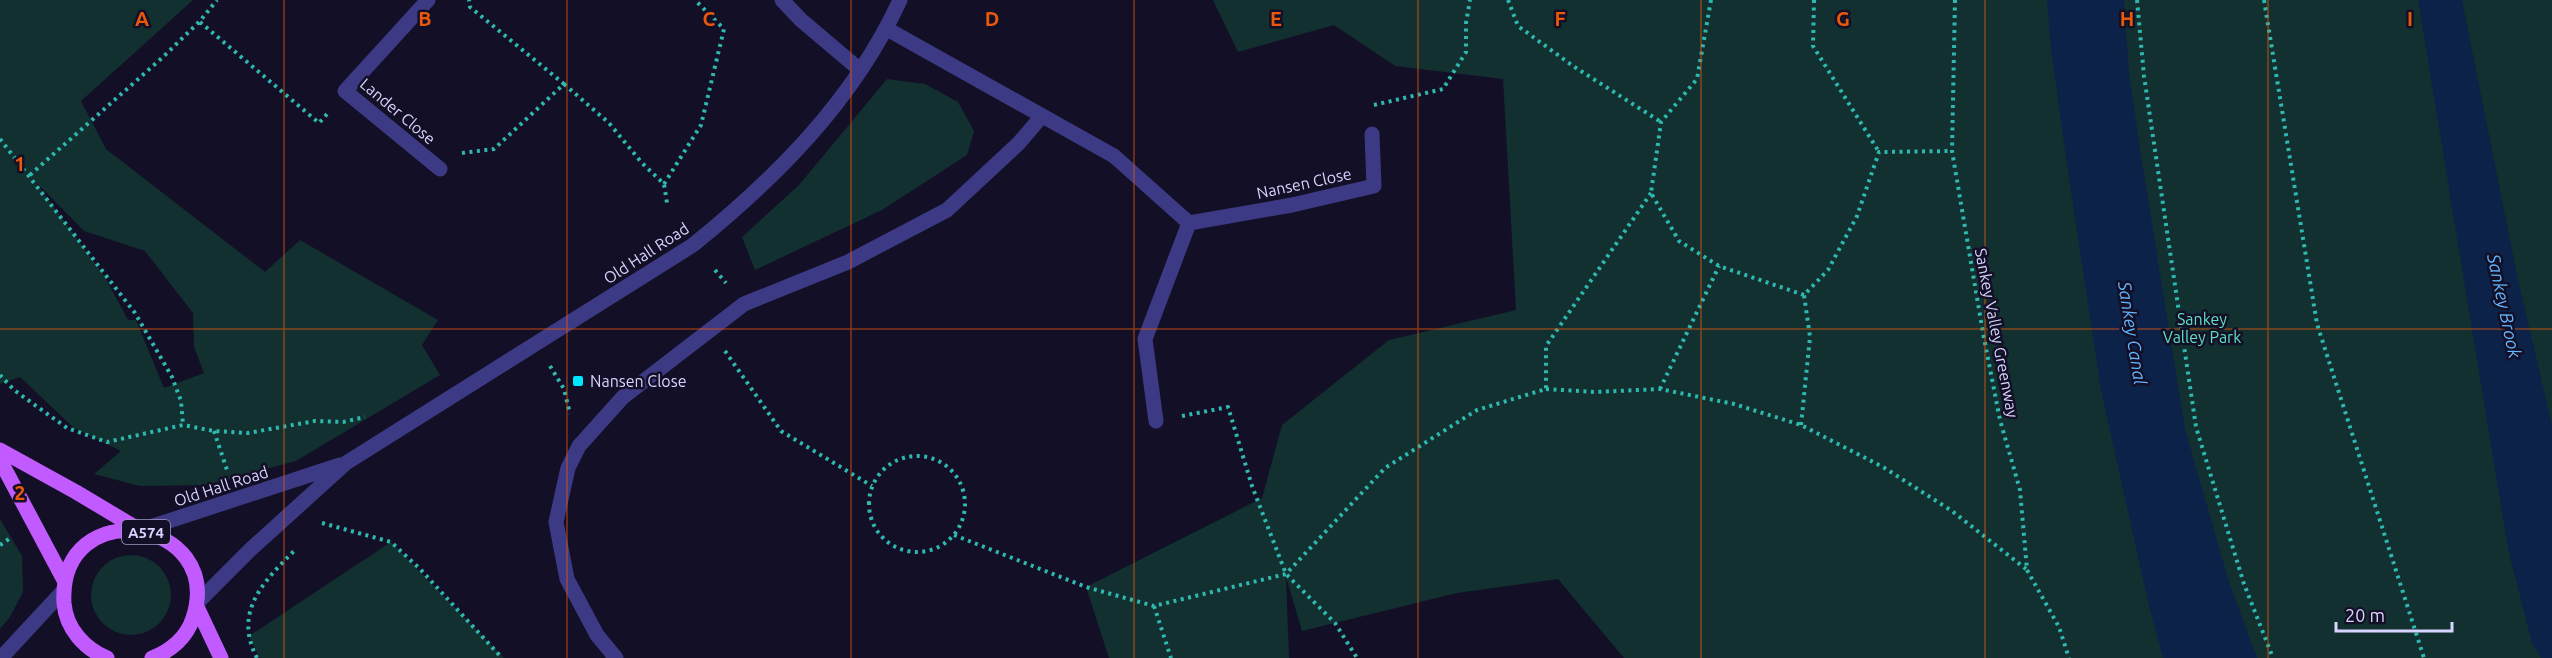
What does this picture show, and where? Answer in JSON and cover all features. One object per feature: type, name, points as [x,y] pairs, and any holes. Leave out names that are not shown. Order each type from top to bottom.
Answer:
[{"type":"main road","name":"A574","points":[[0,450],[140,530],[161,536],[177,548],[189,564],[196,583],[197,605],[221,658]]},
{"type":"main road","points":[[0,460],[64,586],[65,609],[71,626],[82,642],[97,654],[107,658]]},
{"type":"main road","name":"A574","points":[[64,586],[72,564],[84,548],[100,537],[118,530],[140,530]]},
{"type":"main road","points":[[152,658],[178,643],[190,627],[197,605]]},
{"type":"street","name":"Lander Close","points":[[428,0],[345,91],[440,169]]},
{"type":"street","points":[[782,0],[801,20],[860,70]]},
{"type":"street","name":"Old Hall Road","points":[[197,605],[251,549],[346,464],[693,245],[737,210],[780,169],[811,135],[860,70],[886,29],[900,0]]},
{"type":"street","points":[[886,29],[1114,156],[1189,224],[1145,339],[1156,421]]},
{"type":"street","points":[[616,658],[597,635],[567,579],[556,522],[568,468],[579,446],[623,397],[744,304],[848,262],[947,210],[1019,143],[1042,116]]},
{"type":"street","name":"Nansen Close","points":[[1189,224],[1292,205],[1374,186],[1372,134]]},
{"type":"street","name":"Old Hall Road","points":[[140,530],[346,464]]},
{"type":"street","points":[[1,658],[64,586]]},
{"type":"path","points":[[30,175],[200,21],[217,0]]},
{"type":"path","points":[[470,0],[470,8],[609,123],[642,163],[664,184],[667,203]]},
{"type":"path","points":[[664,184],[701,125],[724,29],[695,0]]},
{"type":"path","points":[[1372,134],[1372,105],[1443,89],[1466,52],[1470,0]]},
{"type":"path","points":[[1508,0],[1518,26],[1590,77],[1661,122]]},
{"type":"path","points":[[1546,388],[1546,346],[1651,193],[1661,122],[1696,79],[1711,0]]},
{"type":"path","points":[[1815,0],[1813,46],[1880,152]]},
{"type":"path","name":"Sankey Valley Greenway","points":[[1954,0],[1952,151],[1983,333],[2000,420],[2020,490],[2027,570],[2059,627],[2069,658]]},
{"type":"path","points":[[2137,0],[2144,76],[2196,427],[2244,584],[2273,658]]},
{"type":"path","points":[[2264,0],[2317,324],[2424,658]]},
{"type":"path","points":[[200,21],[319,123],[345,91]]},
{"type":"path","points":[[440,169],[465,151],[494,149],[564,84]]},
{"type":"path","points":[[0,139],[135,313],[172,377],[181,401],[183,425]]},
{"type":"path","points":[[1880,152],[1952,151]]},
{"type":"path","points":[[1804,295],[1828,270],[1852,225],[1880,152]]},
{"type":"path","points":[[1651,193],[1680,241],[1719,266],[1804,295]]},
{"type":"path","points":[[1660,389],[1719,266]]},
{"type":"path","points":[[1801,425],[1810,337],[1804,295]]},
{"type":"path","points":[[709,329],[781,431],[872,486]]},
{"type":"path","points":[[0,375],[14,390],[67,428],[107,442],[183,425],[214,431],[248,433],[315,421]]},
{"type":"path","points":[[954,535],[1086,587],[1154,606],[1286,574],[1385,468],[1477,410],[1546,388],[1595,392],[1660,389],[1734,404],[1801,425],[1883,467],[1952,511],[2027,570]]},
{"type":"path","points":[[1156,421],[1228,407],[1252,486],[1286,574],[1335,623],[1357,658]]},
{"type":"path","points":[[214,431],[230,477]]},
{"type":"path","points":[[908,456],[925,456],[941,462],[954,473],[962,487],[965,504],[962,521],[954,535],[943,545],[929,552],[913,553],[898,550],[880,536],[869,516],[868,501],[872,486],[879,473],[892,462],[908,456]]},
{"type":"path","points":[[322,523],[391,542],[420,569],[502,658]]},
{"type":"path","points":[[0,545],[9,538]]},
{"type":"path","points":[[257,658],[249,636],[250,611],[258,591],[272,573]]},
{"type":"path","points":[[1154,606],[1171,658]]},
{"type":"green space","points":[[0,0],[193,0],[81,101],[106,149],[265,272],[300,240],[438,320],[422,345],[440,375],[296,461],[207,485],[140,486],[94,474],[121,451],[74,428],[20,377],[0,384]],"holes":[[[34,180],[84,231],[145,251],[193,313],[194,347],[204,373],[164,388],[136,320],[128,320],[105,277]]]},
{"type":"green space","name":"Sankey Valley Park","points":[[1213,0],[2552,0],[2552,658],[1624,658],[1558,579],[1457,593],[1302,631],[1286,577],[1289,658],[1109,658],[1086,587],[1262,498],[1282,425],[1389,340],[1516,310],[1503,79],[1395,66],[1334,25],[1238,52]]},
{"type":"green space","points":[[887,79],[925,84],[958,102],[974,131],[967,155],[882,210],[755,270],[742,237],[799,185]]},
{"type":"green space","points":[[0,519],[22,556],[23,592],[10,617],[0,629]]},
{"type":"green space","points":[[391,542],[504,658],[260,658],[249,636]]},
{"type":"green space","points":[[131,555],[146,558],[159,567],[168,580],[171,595],[168,610],[159,623],[146,632],[131,635],[116,632],[103,623],[94,610],[91,595],[94,580],[103,567],[116,558]]},
{"type":"water","name":"Sankey Canal","points":[[2047,0],[2124,0],[2129,73],[2185,429],[2229,582],[2257,658],[2163,658],[2149,606],[2101,390],[2067,165],[2051,48]]},
{"type":"water","name":"Sankey Brook","points":[[2418,0],[2462,0],[2517,275],[2552,425],[2552,658],[2541,658],[2532,643],[2508,549]]},
{"type":"place","name":"Nansen Close","points":[[578,381]]}]
